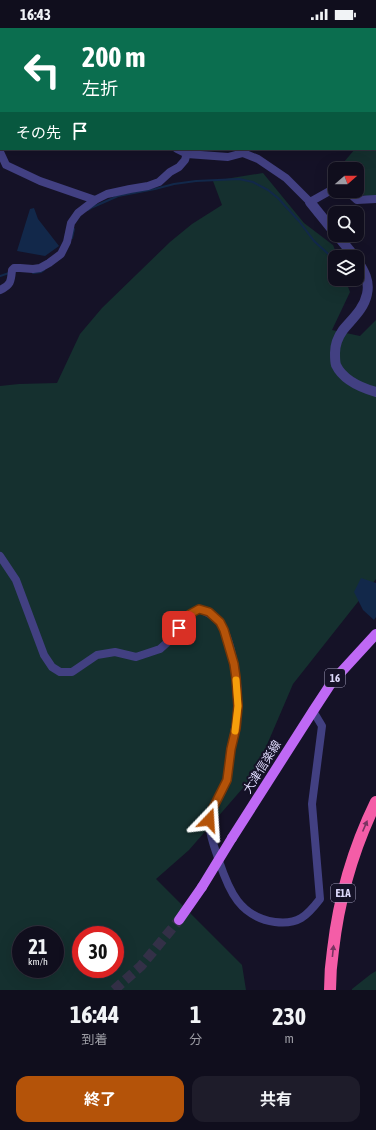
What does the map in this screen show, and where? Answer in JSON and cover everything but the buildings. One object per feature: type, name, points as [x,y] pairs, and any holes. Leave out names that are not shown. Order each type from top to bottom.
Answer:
[{"type":"highway","name":"E1A","points":[[330,990],[335,934],[340,903],[349,868],[366,823],[376,802]]},
{"type":"main road","name":"大津信楽線","points":[[179,920],[202,887],[332,682],[376,634]]},
{"type":"street","points":[[0,290],[6,287],[11,281],[14,268],[40,268],[61,254],[71,223],[78,213],[95,200],[107,194],[148,186],[159,182],[170,172],[179,167],[185,160],[187,151],[228,157],[242,151],[258,159],[286,178],[310,202],[328,224]]},
{"type":"street","points":[[0,152],[6,165],[40,181],[95,200]]},
{"type":"street","points":[[310,202],[328,192]]},
{"type":"street","points":[[355,198],[357,200],[376,199]]},
{"type":"street","points":[[342,242],[349,250]]},
{"type":"street","points":[[364,271],[367,278],[367,295],[363,305],[338,337],[335,346],[336,364],[340,372],[358,386],[376,392]]},
{"type":"street","points":[[0,556],[16,580],[44,655],[52,667],[60,672],[72,672],[97,654],[116,652],[136,657],[160,649],[170,640],[190,614],[199,609],[209,612],[220,622],[224,630],[234,664],[238,706],[236,728],[231,749],[227,780],[212,810],[209,820],[210,831],[227,883],[235,899],[244,909],[253,915],[277,922],[289,922],[301,919],[320,899],[312,804],[322,726],[313,711]]},
{"type":"green space","points":[[354,150],[376,150],[376,200],[364,195],[364,162],[344,162]]},
{"type":"green space","points":[[263,173],[304,223],[333,245],[335,250],[328,250],[328,286],[348,286],[350,292],[332,330],[360,336],[376,320],[376,579],[293,684],[266,747],[249,781],[189,850],[156,879],[242,965],[246,990],[0,990],[0,386],[57,383],[80,334],[102,308],[170,242],[192,224],[222,205],[213,181]]},
{"type":"green space","points":[[376,971],[376,990],[352,990],[352,989]]},
{"type":"water","points":[[34,208],[38,219],[59,246],[45,256],[17,251],[30,209]]},
{"type":"water","points":[[361,578],[376,583],[376,617],[374,620],[363,610],[354,592]]},
{"type":"waterway","points":[[88,210],[118,196],[174,184],[196,181],[239,179],[253,182],[268,190],[278,198],[299,221],[314,241],[328,254]]},
{"type":"waterway","points":[[72,238],[74,229]]},
{"type":"waterway","points":[[33,273],[44,270]]},
{"type":"waterway","points":[[0,276],[9,273]]},
{"type":"tunnel","points":[[114,990],[141,966],[179,920]]},
{"type":"slow traffic","points":[[235,731],[238,706],[236,680]]},
{"type":"route","points":[[179,628],[190,614],[199,609],[209,612],[220,622],[224,630],[234,664],[238,706],[236,728],[231,749],[227,780],[212,810],[209,820]]}]
